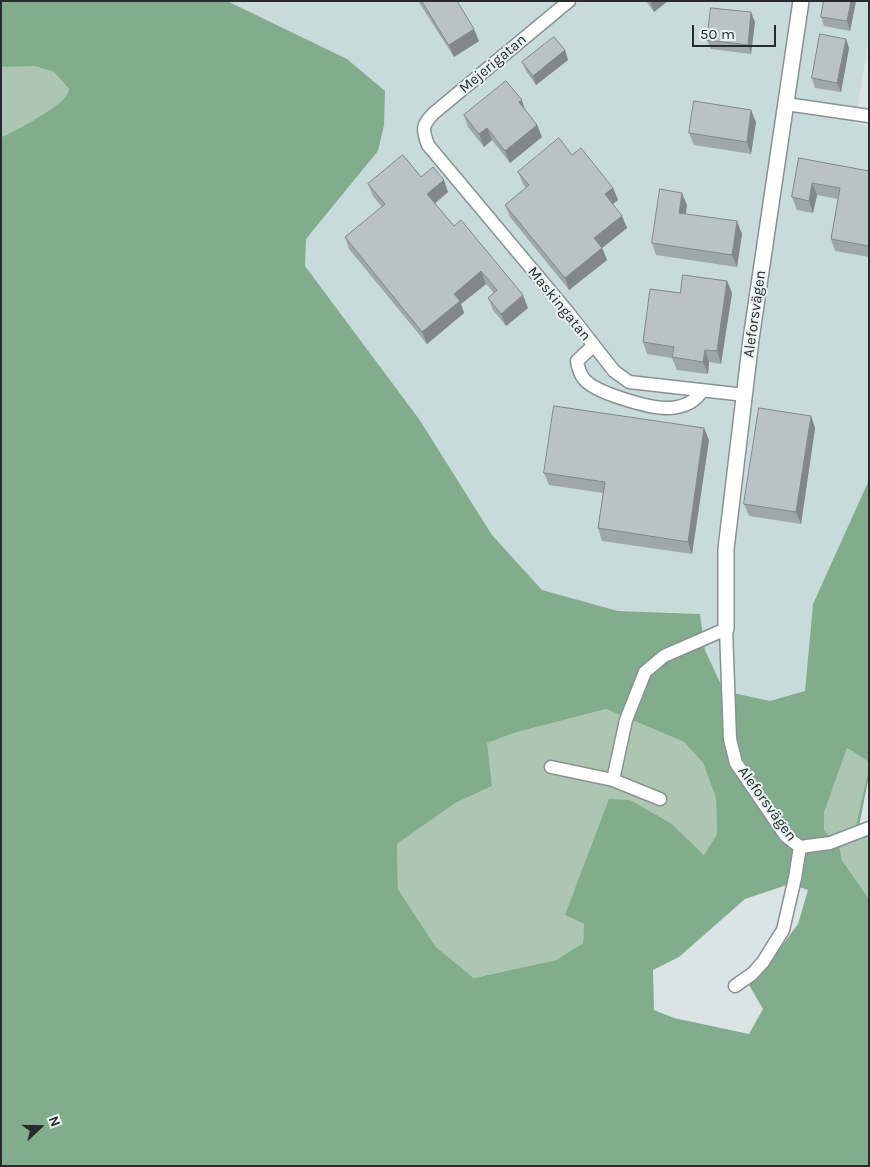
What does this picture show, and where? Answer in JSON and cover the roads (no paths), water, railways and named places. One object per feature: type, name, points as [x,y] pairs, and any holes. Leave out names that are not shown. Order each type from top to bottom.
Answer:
[{"type":"street","name":"Mejerigatan","points":[[423,131],[426,121],[434,113],[569,1]]},
{"type":"street","name":"Aleforsvägen","points":[[801,1],[772,193],[726,549],[726,629],[730,739],[736,763],[786,836],[800,847],[830,843],[869,828]]},
{"type":"street","points":[[786,104],[869,116]]},
{"type":"street","name":"Maskingatan","points":[[423,131],[428,145],[614,370],[629,382],[745,395]]},
{"type":"street","points":[[593,346],[577,361],[584,380],[599,389],[641,404],[670,408],[688,404],[697,399],[702,390]]},
{"type":"street","points":[[613,780],[626,720],[645,672],[664,656],[726,629]]},
{"type":"street","points":[[551,767],[613,780],[660,799]]},
{"type":"street","points":[[735,986],[752,974],[763,962],[783,930],[796,878],[800,847]]}]
